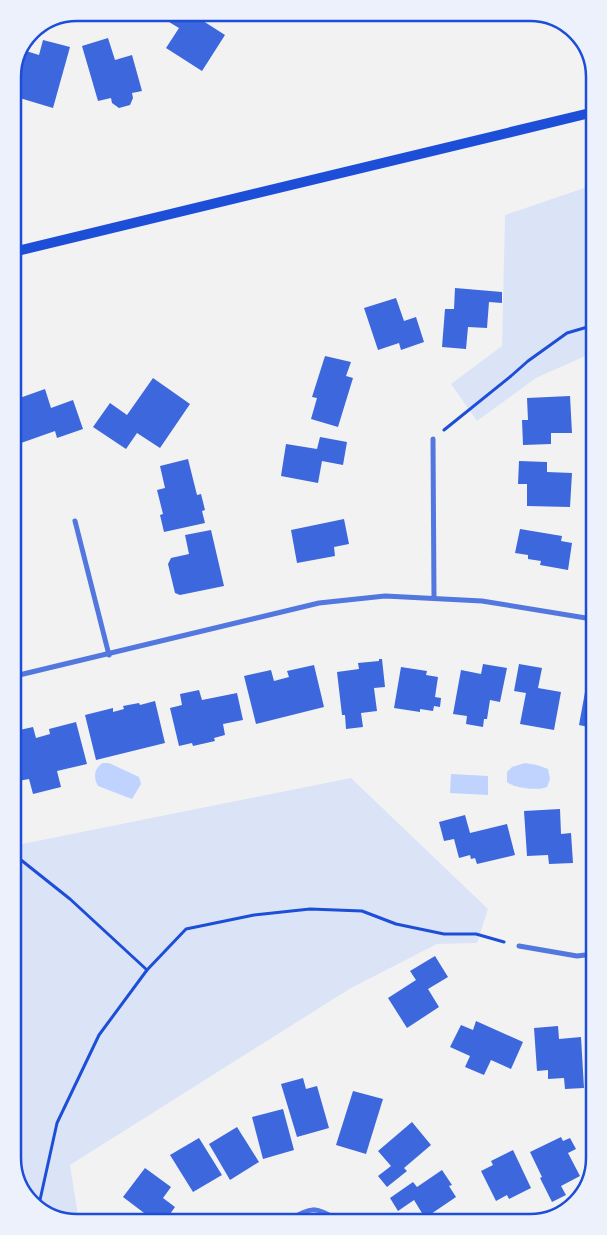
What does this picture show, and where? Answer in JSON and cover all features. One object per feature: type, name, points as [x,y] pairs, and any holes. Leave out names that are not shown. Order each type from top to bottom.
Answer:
[{"type":"main road","points":[[21,250],[586,114]]},
{"type":"street","points":[[433,439],[434,598]]},
{"type":"street","points":[[75,521],[109,655]]},
{"type":"street","points":[[21,675],[319,603],[385,596],[482,601],[586,618]]},
{"type":"street","points":[[519,946],[577,956],[586,955]]},
{"type":"street","points":[[299,1214],[305,1210],[323,1211],[328,1214]]},
{"type":"path","points":[[433,439],[512,376],[528,360],[567,332],[586,327]]},
{"type":"path","points":[[21,860],[70,899],[147,970]]},
{"type":"path","points":[[40,1199],[57,1123],[99,1036],[147,970],[186,929],[254,914],[310,909],[362,911],[396,924],[444,934],[476,934],[519,946]]},
{"type":"shaded area","points":[[586,187],[586,357],[536,378],[477,421],[451,384],[502,346],[505,215]]},
{"type":"shaded area","points":[[351,778],[488,909],[477,943],[437,944],[351,988],[70,1165],[78,1214],[74,1214],[53,1208],[38,1197],[29,1186],[22,1168],[21,844]]},
{"type":"water","points":[[103,763],[109,763],[139,777],[141,784],[132,799],[98,786],[95,773]]},
{"type":"water","points":[[525,763],[548,769],[550,779],[547,787],[538,789],[526,788],[507,782],[507,772],[512,767]]},
{"type":"water","points":[[451,774],[488,776],[488,795],[450,793]]},
{"type":"building","points":[[167,21],[203,21],[225,35],[202,71],[166,48],[179,28]]},
{"type":"building","points":[[108,38],[115,60],[132,55],[142,91],[132,93],[133,98],[130,105],[119,108],[112,103],[111,98],[98,101],[82,46]]},
{"type":"building","points":[[43,40],[70,47],[53,108],[21,98],[21,74],[27,53],[28,52],[39,55]]},
{"type":"building","points":[[455,288],[502,292],[502,303],[489,302],[487,328],[468,327],[466,349],[442,347],[445,309],[454,309]]},
{"type":"building","points":[[396,298],[404,321],[416,317],[424,342],[401,350],[399,343],[378,350],[364,308]]},
{"type":"building","points":[[325,356],[351,362],[346,376],[353,378],[338,427],[311,419],[317,398],[312,397]]},
{"type":"building","points":[[153,378],[190,404],[160,448],[137,433],[126,449],[93,427],[110,403],[127,415]]},
{"type":"building","points":[[45,389],[51,408],[73,400],[83,429],[57,438],[55,431],[21,443],[21,398]]},
{"type":"building","points":[[570,396],[572,433],[551,433],[551,444],[523,445],[522,420],[528,420],[527,398]]},
{"type":"building","points":[[320,437],[347,442],[343,465],[322,461],[318,483],[281,476],[286,444],[317,449]]},
{"type":"building","points":[[188,459],[197,495],[201,494],[205,510],[202,511],[205,523],[164,532],[160,515],[163,514],[157,490],[165,488],[160,466]]},
{"type":"building","points":[[519,461],[547,462],[547,472],[572,473],[570,507],[527,506],[527,484],[518,484]]},
{"type":"building","points":[[344,519],[349,544],[334,547],[335,556],[297,563],[291,530]]},
{"type":"building","points":[[520,529],[562,536],[561,541],[572,543],[568,570],[540,565],[541,561],[528,559],[528,555],[515,553]]},
{"type":"building","points":[[211,530],[224,586],[180,595],[175,593],[168,564],[171,558],[189,554],[185,535]]},
{"type":"building","points":[[379,659],[382,659],[385,687],[374,688],[377,711],[361,713],[363,727],[346,729],[345,715],[342,715],[337,672],[359,669],[358,663],[379,661]]},
{"type":"building","points":[[483,664],[507,668],[500,702],[490,700],[487,719],[484,719],[483,727],[466,724],[467,716],[453,714],[461,670],[481,674]]},
{"type":"building","points":[[519,664],[542,668],[538,688],[561,692],[554,730],[520,724],[526,693],[514,691]]},
{"type":"building","points":[[314,665],[324,707],[256,724],[244,676],[271,670],[274,681],[289,677],[287,671]]},
{"type":"building","points":[[401,667],[427,671],[426,675],[438,677],[435,697],[441,698],[440,707],[434,706],[433,711],[420,709],[420,712],[394,708]]},
{"type":"building","points":[[199,690],[202,700],[237,693],[243,720],[223,724],[225,735],[214,738],[215,741],[193,746],[192,743],[179,746],[170,708],[182,705],[180,694]]},
{"type":"building","points":[[585,692],[586,726],[579,725]]},
{"type":"building","points":[[155,701],[165,743],[96,760],[85,715],[113,708],[113,712],[124,709],[123,706],[139,703],[140,705]]},
{"type":"building","points":[[76,722],[87,764],[57,771],[61,787],[33,794],[29,779],[21,780],[21,730],[33,727],[36,738],[50,734],[49,729]]},
{"type":"building","points":[[560,809],[561,834],[571,833],[573,863],[549,864],[548,855],[527,856],[524,811]]},
{"type":"building","points":[[465,815],[470,833],[507,824],[515,855],[477,864],[475,858],[471,859],[470,855],[459,858],[454,839],[444,841],[439,822]]},
{"type":"building","points":[[435,956],[448,977],[428,989],[439,1007],[407,1028],[388,998],[416,980],[410,971]]},
{"type":"building","points":[[476,1021],[523,1042],[511,1069],[491,1060],[484,1075],[465,1067],[470,1056],[450,1047],[461,1025],[473,1030]]},
{"type":"building","points":[[558,1026],[559,1039],[581,1037],[584,1088],[565,1089],[564,1078],[548,1079],[548,1070],[537,1071],[534,1028]]},
{"type":"building","points":[[303,1078],[306,1089],[317,1086],[329,1128],[297,1137],[281,1084]]},
{"type":"building","points":[[353,1091],[383,1099],[366,1154],[336,1145]]},
{"type":"building","points":[[283,1109],[294,1150],[263,1159],[252,1117]]},
{"type":"building","points":[[412,1122],[431,1145],[404,1168],[407,1171],[387,1187],[378,1176],[391,1166],[378,1151]]},
{"type":"building","points":[[237,1127],[259,1162],[230,1180],[209,1144]]},
{"type":"building","points":[[561,1137],[563,1141],[570,1138],[576,1149],[568,1153],[580,1176],[561,1186],[566,1195],[552,1202],[530,1152]]},
{"type":"building","points":[[199,1138],[222,1175],[193,1192],[170,1155]]},
{"type":"building","points":[[513,1150],[531,1188],[509,1199],[507,1195],[496,1201],[481,1171],[493,1165],[491,1161]]},
{"type":"building","points":[[145,1168],[171,1187],[163,1198],[175,1207],[170,1214],[145,1214],[123,1197]]},
{"type":"building","points":[[442,1170],[452,1185],[449,1186],[456,1197],[431,1214],[423,1214],[414,1200],[398,1211],[390,1198],[413,1182],[417,1187]]}]
